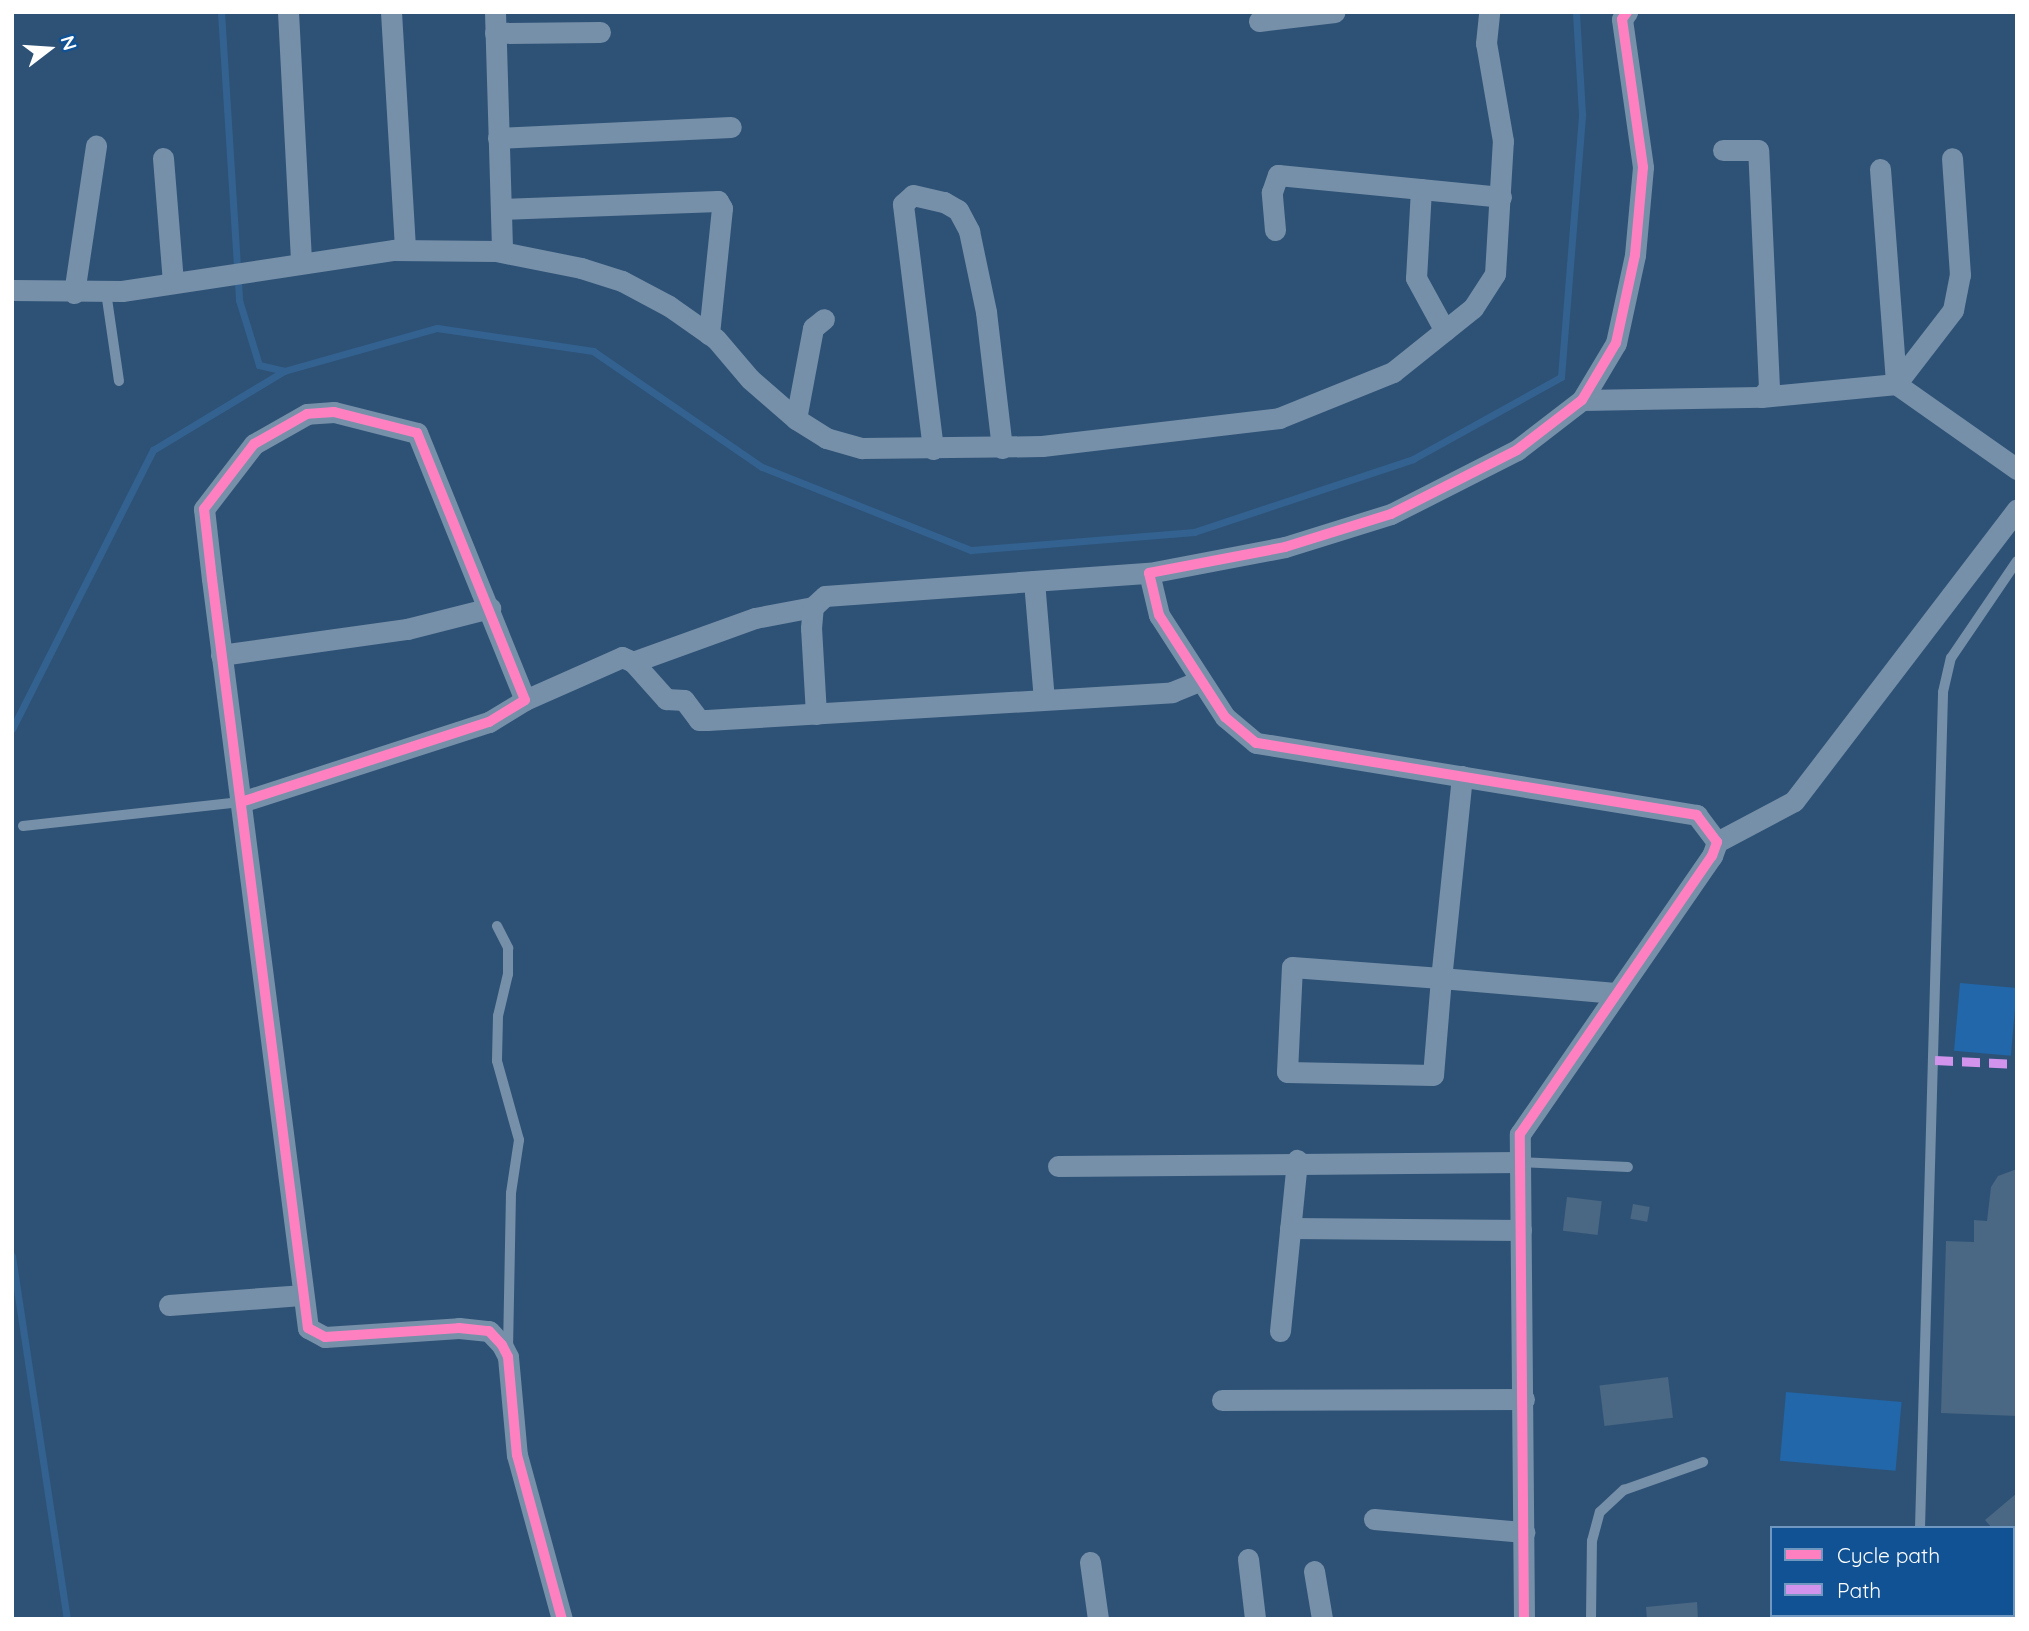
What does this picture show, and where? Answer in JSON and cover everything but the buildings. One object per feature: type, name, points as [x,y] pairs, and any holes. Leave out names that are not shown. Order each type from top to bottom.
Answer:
[{"type":"street","points":[[288,12],[301,261]]},
{"type":"street","points":[[391,12],[405,250]]},
{"type":"street","points":[[1259,21],[1334,12]]},
{"type":"street","points":[[12,290],[106,292],[301,261],[405,250],[502,252],[622,281],[709,334],[796,419],[826,438],[862,448],[1002,447],[1162,435],[1279,418],[1393,372],[1473,308],[1495,274],[1503,141],[1486,43],[1489,12]]},
{"type":"street","points":[[633,662],[755,618],[813,607],[825,596],[838,593],[1149,573],[1285,547],[1391,514],[1517,450],[1582,400],[1616,342],[1636,255],[1643,167],[1622,19],[1627,12]]},
{"type":"street","points":[[502,252],[495,23],[600,32]]},
{"type":"street","points":[[498,138],[730,127]]},
{"type":"street","points":[[74,293],[96,146]]},
{"type":"street","points":[[1723,150],[1758,150],[1770,356],[1769,387],[1761,397]]},
{"type":"street","points":[[163,158],[173,283]]},
{"type":"street","points":[[1896,384],[1953,310],[1960,275],[1952,158]]},
{"type":"street","points":[[1880,169],[1896,384]]},
{"type":"street","points":[[1275,230],[1272,192],[1278,175],[1501,197]]},
{"type":"street","points":[[1421,189],[1414,253],[1416,278],[1445,331]]},
{"type":"street","points":[[933,449],[903,204],[913,195],[944,202],[958,210],[969,231],[986,312],[1002,447]]},
{"type":"street","points":[[501,209],[718,201],[722,208],[709,334]]},
{"type":"street","points":[[796,419],[813,328],[824,319]]},
{"type":"street","points":[[1582,400],[1761,397],[1896,384],[2017,469]]},
{"type":"street","points":[[526,700],[417,433],[334,412],[307,415],[254,444],[205,509],[301,1295],[308,1328],[325,1337],[459,1328],[489,1331],[508,1357],[517,1455],[562,1619]]},
{"type":"street","points":[[1524,1619],[1520,1133],[1712,856],[1717,842],[1794,802],[2017,509]]},
{"type":"street","points":[[1149,573],[1159,615],[1225,717],[1256,743],[1697,815],[1717,842]]},
{"type":"street","points":[[1034,580],[1044,700]]},
{"type":"street","points":[[813,607],[816,714]]},
{"type":"street","points":[[221,655],[407,629],[490,608]]},
{"type":"street","points":[[241,802],[489,722],[526,700],[610,659],[622,657],[633,662],[666,699],[684,700],[699,720],[1172,692],[1201,680]]},
{"type":"street","points":[[1462,776],[1441,978],[1433,1075],[1287,1073],[1292,967],[1441,978],[1615,993]]},
{"type":"street","points":[[1058,1166],[1297,1160],[1520,1162]]},
{"type":"street","points":[[1280,1331],[1297,1160]]},
{"type":"street","points":[[1290,1228],[1521,1230]]},
{"type":"street","points":[[169,1306],[301,1295]]},
{"type":"street","points":[[1222,1400],[1524,1399]]},
{"type":"street","points":[[1374,1520],[1524,1532]]},
{"type":"street","points":[[1248,1559],[1255,1619]]},
{"type":"street","points":[[1090,1562],[1098,1619]]},
{"type":"street","points":[[1314,1571],[1322,1619]]},
{"type":"lane","points":[[106,292],[119,381]]},
{"type":"lane","points":[[1920,1526],[1943,692],[1951,658],[2017,561]]},
{"type":"lane","points":[[23,825],[241,802]]},
{"type":"lane","points":[[497,926],[508,948],[508,974],[498,1016],[497,1060],[519,1140],[511,1193],[508,1357]]},
{"type":"lane","points":[[1520,1162],[1628,1167]]},
{"type":"lane","points":[[1591,1619],[1592,1541],[1600,1512],[1624,1490],[1703,1462]]},
{"type":"shaded area","points":[[1960,983],[2017,988],[2011,1056],[1954,1051]]},
{"type":"shaded area","points":[[1786,1392],[1902,1402],[1896,1471],[1780,1461]]},
{"type":"waterway","points":[[221,12],[239,300],[259,365],[284,371]]},
{"type":"waterway","points":[[12,729],[153,450],[284,371],[437,328],[593,351],[762,467],[971,550],[1194,532],[1413,459],[1561,377],[1582,114],[1576,12]]},
{"type":"waterway","points":[[12,1256],[67,1619]]},
{"type":"marked path","points":[[1935,1060],[2017,1064]]},
{"type":"cycle path","points":[[1524,1619],[1520,1134],[1712,856],[1717,842],[1697,815],[1256,743],[1225,717],[1159,615],[1149,573],[1285,547],[1391,514],[1517,450],[1582,400],[1616,343],[1635,255],[1643,167],[1622,19],[1627,12]]},
{"type":"cycle path","points":[[241,802],[489,722],[525,700],[417,433],[334,412],[307,414],[254,444],[204,509],[212,579],[308,1328],[325,1337],[459,1328],[489,1331],[502,1345],[508,1357],[517,1455],[562,1619]]}]
